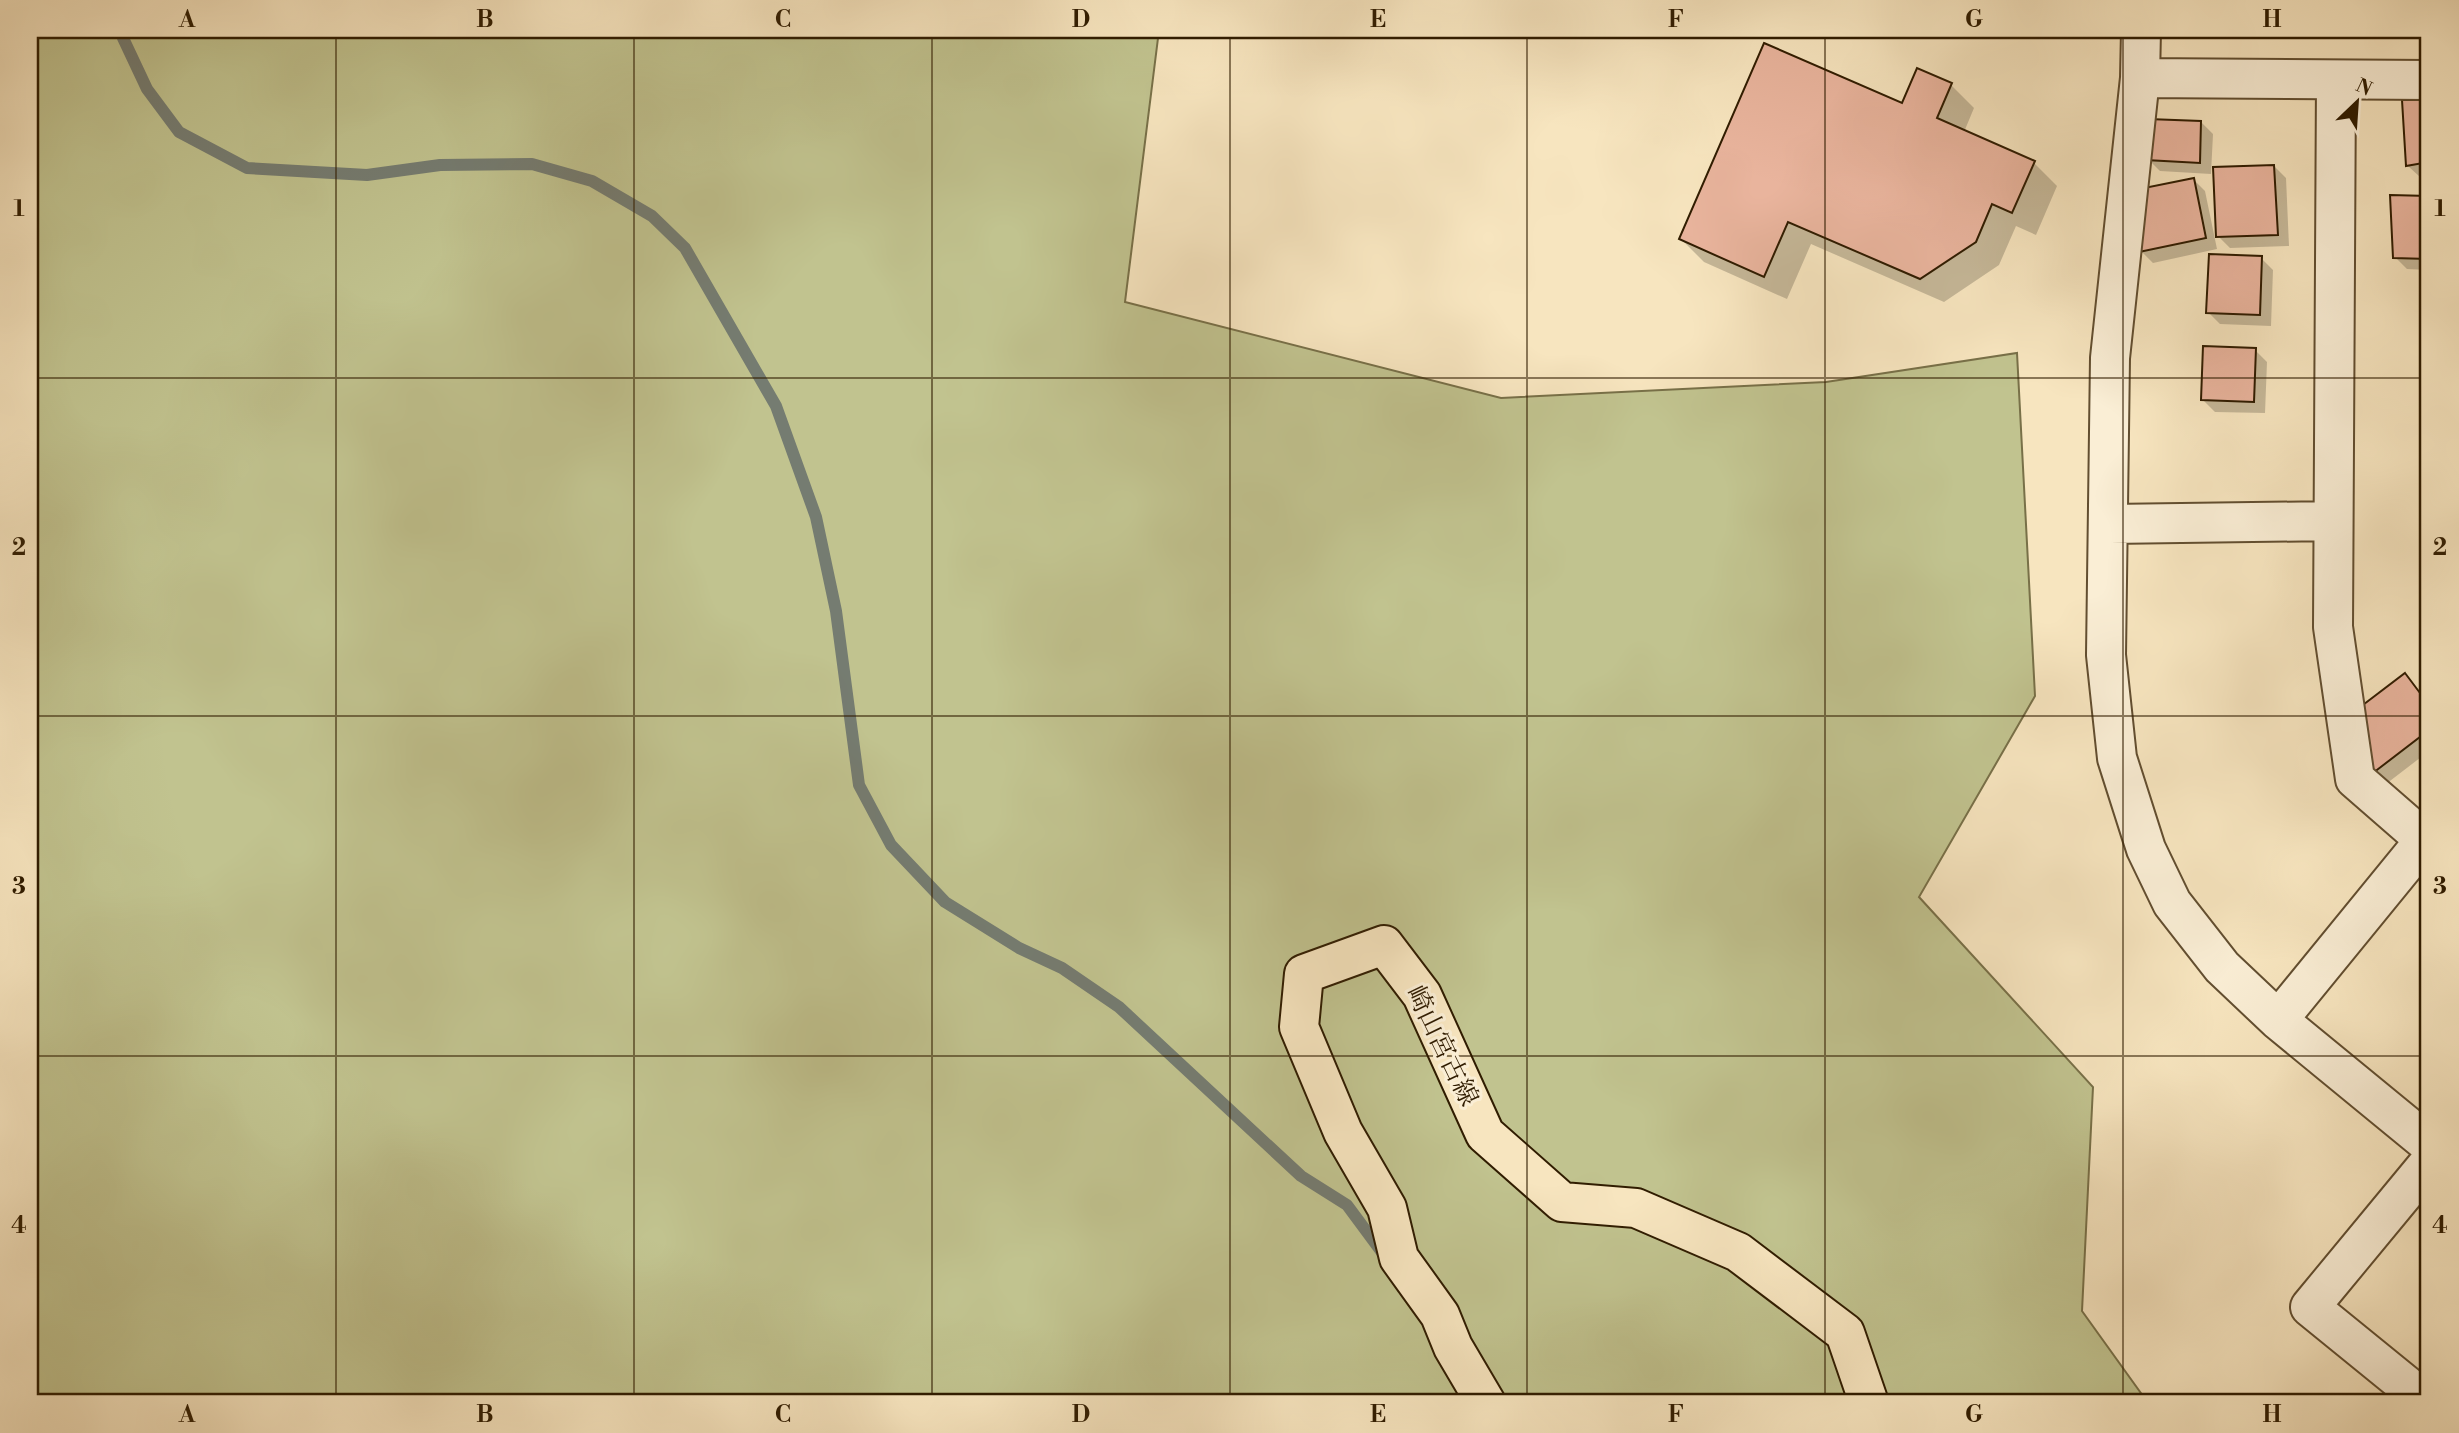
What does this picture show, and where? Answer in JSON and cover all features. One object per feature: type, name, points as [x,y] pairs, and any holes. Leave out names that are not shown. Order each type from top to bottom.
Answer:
[{"type":"main road","name":"崎山宮古線","points":[[1486,1403],[1453,1347],[1440,1315],[1399,1258],[1387,1208],[1343,1132],[1298,1027],[1304,974],[1384,945],[1422,995],[1485,1134],[1562,1202],[1636,1208],[1738,1252],[1845,1333],[1869,1403]]},
{"type":"street","points":[[2140,30],[2140,78],[2110,358],[2110,524],[2106,655],[2117,758],[2146,849],[2172,903],[2222,967],[2278,1020],[2429,1144]]},
{"type":"street","points":[[2140,78],[2429,80]]},
{"type":"street","points":[[2278,1020],[2427,837],[2355,779],[2333,628],[2336,80]]},
{"type":"street","points":[[2110,524],[2333,521]]},
{"type":"street","points":[[2428,1403],[2310,1307],[2429,1163]]},
{"type":"green space","points":[[30,30],[1159,30],[1125,302],[1501,398],[1826,382],[2017,353],[2035,696],[1919,897],[2093,1087],[2082,1311],[2148,1403],[30,1403]]},
{"type":"building","points":[[1764,43],[1902,103],[1917,68],[1952,83],[1937,118],[2035,161],[2012,213],[1992,204],[1976,242],[1920,279],[1788,222],[1764,277],[1679,239]]},
{"type":"building","points":[[2402,100],[2429,100],[2429,162],[2406,166]]},
{"type":"building","points":[[2148,119],[2201,121],[2200,163],[2146,160]]},
{"type":"building","points":[[2274,165],[2278,235],[2216,237],[2213,167]]},
{"type":"building","points":[[2194,178],[2206,238],[2139,252],[2144,188]]},
{"type":"building","points":[[2390,195],[2429,196],[2429,259],[2393,258]]},
{"type":"building","points":[[2209,254],[2262,256],[2260,315],[2206,313]]},
{"type":"building","points":[[2203,346],[2256,348],[2254,402],[2201,400]]},
{"type":"building","points":[[2405,673],[2429,705],[2429,730],[2373,773],[2351,714]]},
{"type":"waterway","points":[[122,30],[123,38],[147,89],[179,132],[247,168],[367,175],[440,165],[532,164],[592,181],[652,216],[685,248],[776,406],[816,517],[836,611],[859,785],[891,845],[945,902],[1019,948],[1062,968],[1119,1007],[1301,1176],[1347,1205],[1384,1255]]}]
